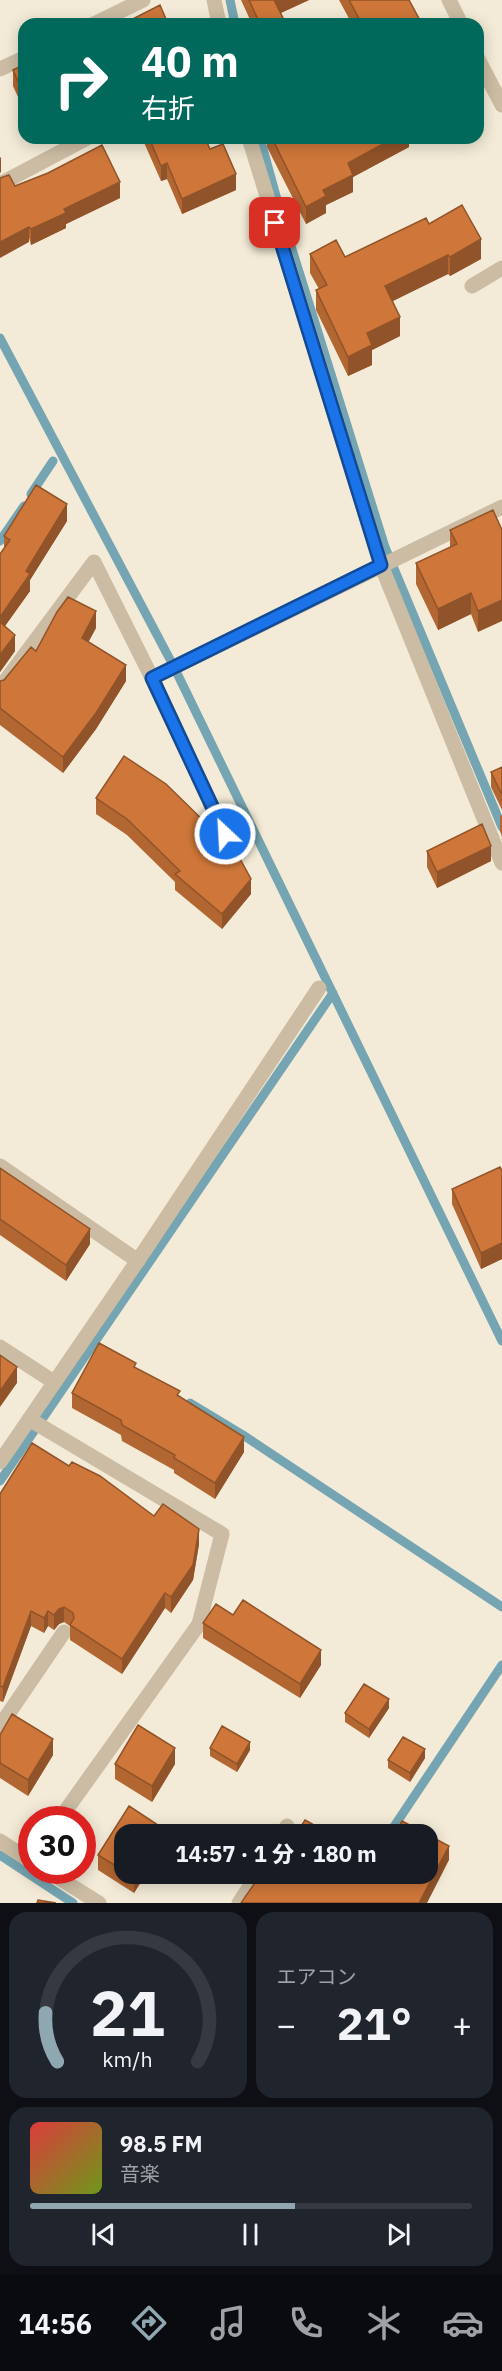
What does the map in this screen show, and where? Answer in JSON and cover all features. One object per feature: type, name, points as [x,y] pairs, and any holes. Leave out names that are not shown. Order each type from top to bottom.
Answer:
[{"type":"street","points":[[106,18],[143,0]]},
{"type":"street","points":[[214,0],[218,18]]},
{"type":"street","points":[[449,0],[458,18]]},
{"type":"street","points":[[0,69],[18,61]]},
{"type":"street","points":[[484,70],[502,105]]},
{"type":"street","points":[[0,184],[76,144]]},
{"type":"street","points":[[251,144],[388,562],[502,863]]},
{"type":"street","points":[[472,286],[502,268]]},
{"type":"street","points":[[152,678],[502,507]]},
{"type":"street","points":[[0,688],[93,562],[152,678],[225,834]]},
{"type":"street","points":[[0,1462],[138,1261],[319,988]]},
{"type":"street","points":[[0,1166],[138,1261]]},
{"type":"street","points":[[0,1347],[54,1382]]},
{"type":"street","points":[[29,1419],[222,1534],[199,1624],[69,1806]]},
{"type":"street","points":[[0,1726],[64,1632]]},
{"type":"street","points":[[0,1841],[18,1852]]},
{"type":"street","points":[[68,1884],[99,1903]]},
{"type":"street","points":[[239,1903],[251,1884]]},
{"type":"building","points":[[249,0],[274,0],[283,18],[257,18]]},
{"type":"building","points":[[349,0],[409,0],[419,18],[359,18]]},
{"type":"building","points":[[160,5],[165,18],[135,18]]},
{"type":"building","points":[[18,68],[18,81],[13,70]]},
{"type":"building","points":[[152,144],[208,144],[210,149],[223,144],[236,174],[182,199],[167,163],[161,166]]},
{"type":"building","points":[[275,144],[383,144],[348,163],[353,175],[323,190],[326,196],[306,207]]},
{"type":"building","points":[[102,145],[120,182],[64,209],[66,213],[31,229],[29,227],[0,242],[0,178],[9,175],[15,186],[48,173]]},
{"type":"building","points":[[462,205],[481,239],[450,257],[448,255],[385,286],[400,317],[367,333],[372,345],[348,357],[316,290],[327,285],[310,254],[336,240],[345,257],[426,218],[429,224]]},
{"type":"building","points":[[36,485],[67,504],[26,571],[30,574],[0,617],[0,554],[10,540],[4,536]]},
{"type":"building","points":[[493,510],[502,530],[502,600],[478,611],[471,593],[438,609],[416,563],[457,544],[450,530]]},
{"type":"building","points":[[68,597],[96,611],[82,638],[126,665],[96,713],[63,757],[0,708],[0,681],[4,680],[31,647],[36,651],[57,612]]},
{"type":"building","points":[[0,622],[15,635],[0,655]]},
{"type":"building","points":[[124,756],[166,784],[214,831],[223,828],[251,879],[222,914],[175,874],[180,871],[127,819],[96,798]]},
{"type":"building","points":[[502,767],[502,795],[491,772]]},
{"type":"building","points":[[482,824],[491,846],[437,872],[427,851]]},
{"type":"building","points":[[500,1167],[502,1171],[502,1243],[481,1253],[452,1189]]},
{"type":"building","points":[[0,1168],[90,1229],[66,1265],[0,1219]]},
{"type":"building","points":[[99,1343],[136,1363],[134,1367],[180,1391],[177,1395],[244,1437],[215,1483],[174,1458],[175,1455],[122,1425],[121,1420],[72,1393]]},
{"type":"building","points":[[0,1355],[17,1367],[0,1391]]},
{"type":"building","points":[[32,1443],[69,1466],[72,1462],[100,1476],[154,1516],[163,1504],[199,1529],[193,1565],[171,1597],[165,1593],[122,1659],[70,1625],[74,1618],[73,1613],[64,1607],[54,1615],[48,1611],[44,1618],[31,1611],[3,1687],[0,1686],[0,1494]]},
{"type":"building","points":[[243,1600],[321,1650],[300,1684],[203,1623],[216,1604],[233,1615]]},
{"type":"building","points":[[364,1684],[389,1699],[369,1729],[345,1713]]},
{"type":"building","points":[[12,1714],[53,1739],[28,1780],[0,1763],[0,1735]]},
{"type":"building","points":[[138,1725],[175,1748],[152,1786],[115,1764]]},
{"type":"building","points":[[222,1726],[250,1742],[237,1764],[210,1748]]},
{"type":"building","points":[[403,1737],[425,1749],[410,1773],[388,1760]]},
{"type":"building","points":[[129,1806],[156,1824],[118,1824]]},
{"type":"building","points":[[114,1830],[114,1865],[98,1855]]},
{"type":"building","points":[[438,1840],[449,1846],[438,1867]]},
{"type":"building","points":[[254,1884],[429,1884],[419,1903],[241,1903]]},
{"type":"building","points":[[38,1900],[56,1903],[37,1903]]},
{"type":"waterway","points":[[230,0],[234,18]]},
{"type":"waterway","points":[[262,144],[281,214],[385,547],[502,827]]},
{"type":"waterway","points":[[0,338],[174,667],[502,1341]]},
{"type":"waterway","points":[[31,494],[53,461]]},
{"type":"waterway","points":[[0,541],[24,506]]},
{"type":"waterway","points":[[0,1481],[333,993]]},
{"type":"waterway","points":[[190,1403],[243,1435],[502,1607]]},
{"type":"waterway","points":[[396,1824],[502,1665]]},
{"type":"waterway","points":[[0,1855],[73,1903]]},
{"type":"route","points":[[225,834],[152,678],[381,565],[275,223]]}]
